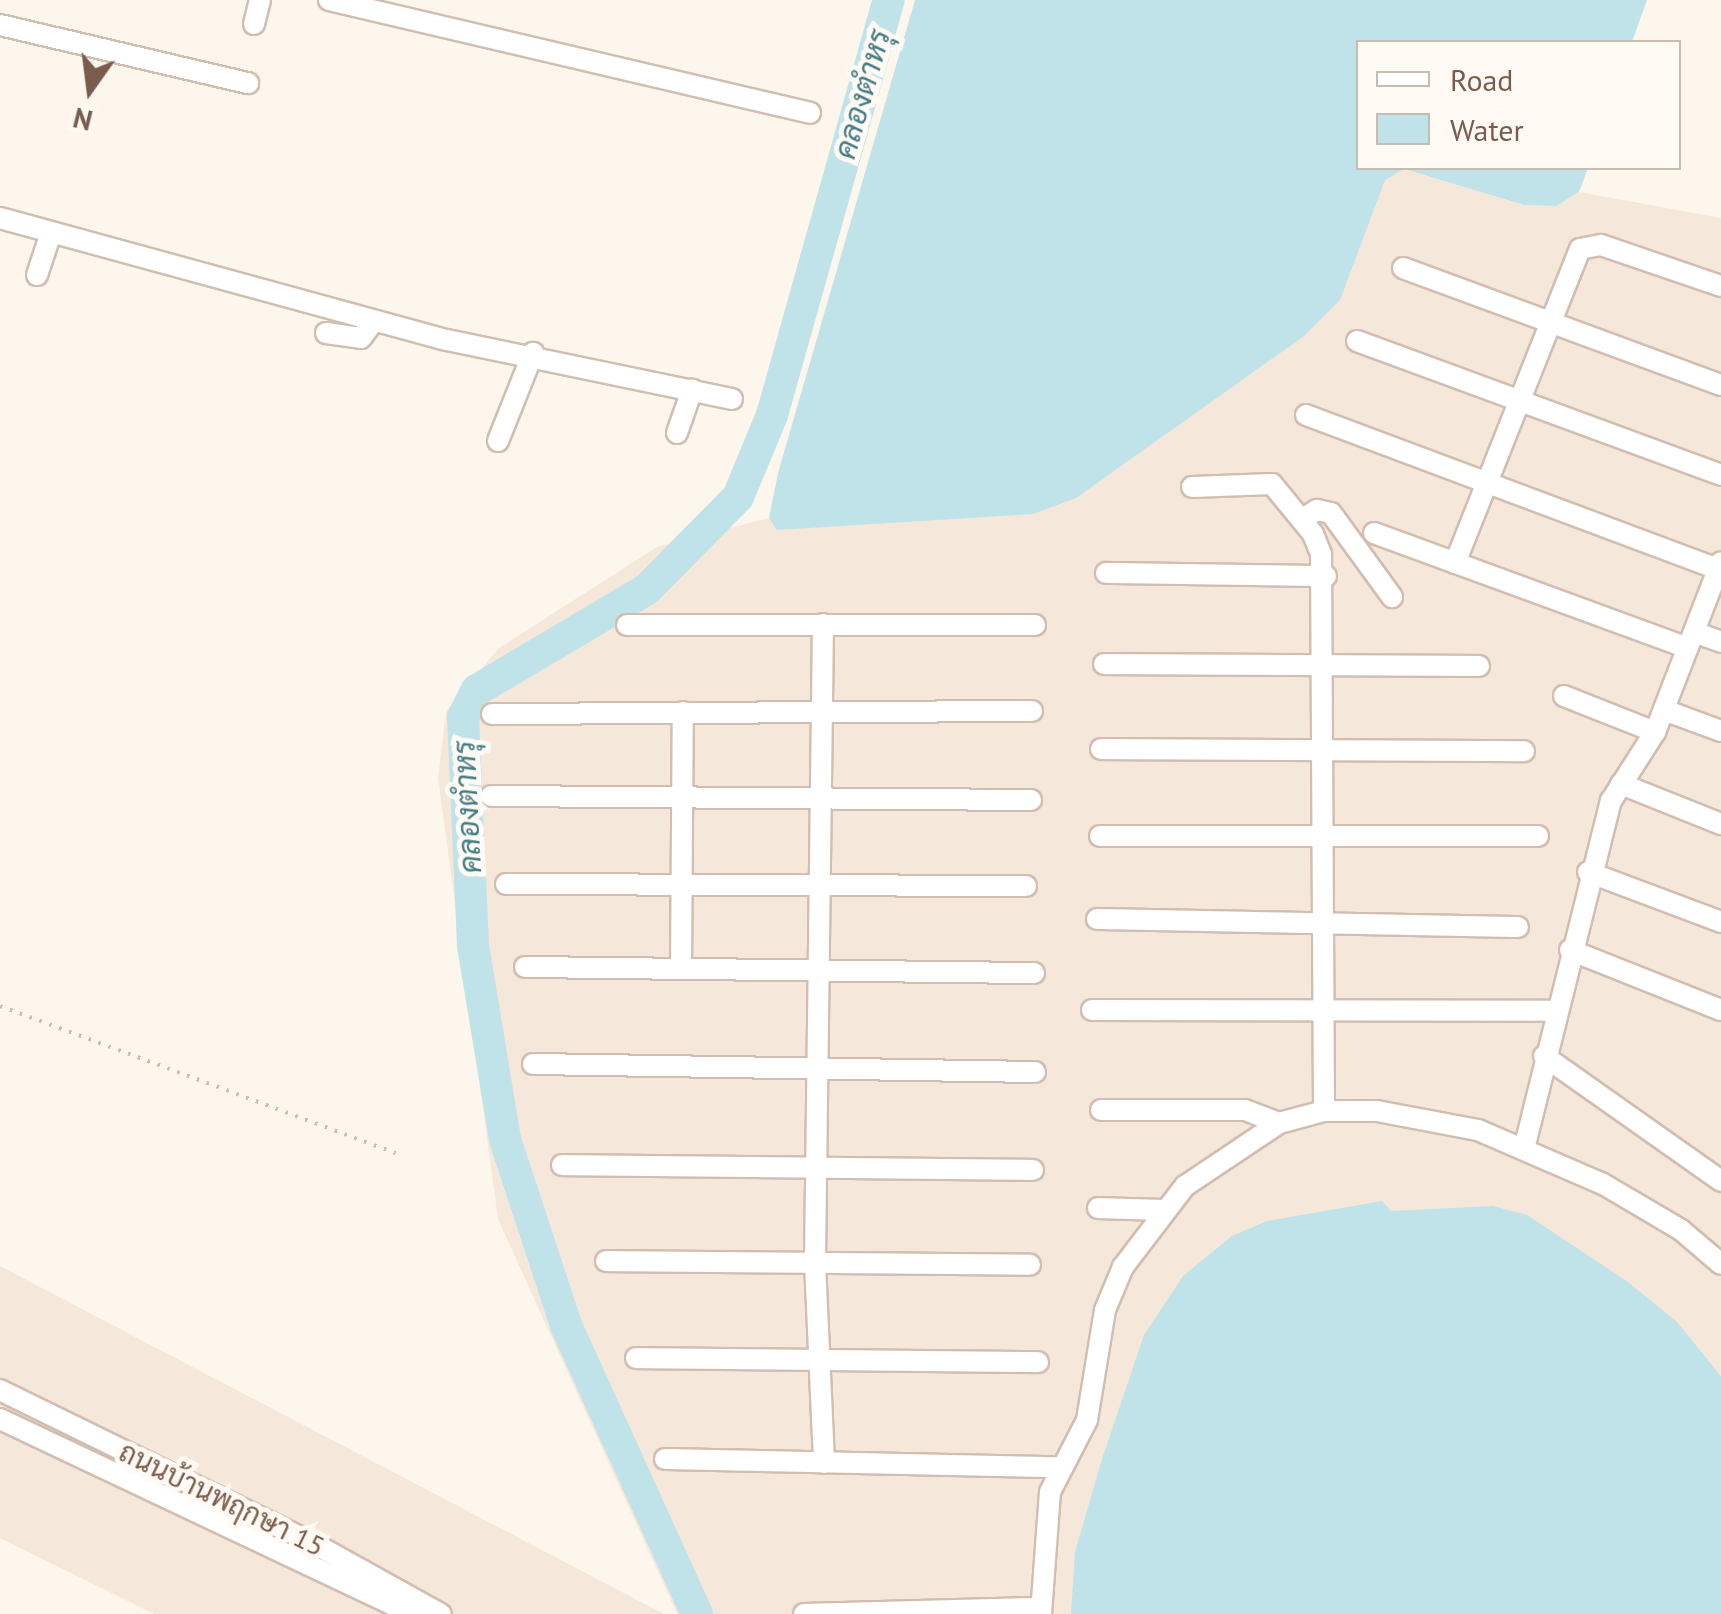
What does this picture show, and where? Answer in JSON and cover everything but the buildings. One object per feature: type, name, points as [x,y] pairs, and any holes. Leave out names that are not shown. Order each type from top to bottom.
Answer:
[{"type":"street","points":[[254,24],[260,0]]},
{"type":"street","points":[[329,0],[810,113]]},
{"type":"street","points":[[0,26],[248,84]]},
{"type":"street","points":[[0,218],[374,321],[732,399]]},
{"type":"street","points":[[37,275],[51,232]]},
{"type":"street","points":[[1455,563],[1549,322],[1585,245],[1601,244],[1721,286]]},
{"type":"street","points":[[1403,268],[1721,385]]},
{"type":"street","points":[[326,333],[362,338],[374,321]]},
{"type":"street","points":[[1357,341],[1721,475]]},
{"type":"street","points":[[498,441],[533,353]]},
{"type":"street","points":[[678,433],[692,390]]},
{"type":"street","points":[[1306,415],[1720,565],[1655,732],[1620,784],[1588,872],[1525,1145]]},
{"type":"street","points":[[1192,487],[1272,484],[1303,520],[1326,576],[1324,1111]]},
{"type":"street","points":[[1303,520],[1318,510],[1331,512],[1392,597]]},
{"type":"street","points":[[1374,534],[1691,640],[1721,642]]},
{"type":"street","points":[[1106,573],[1326,576]]},
{"type":"street","points":[[823,624],[815,1263],[824,1463]]},
{"type":"street","points":[[627,625],[1035,626]]},
{"type":"street","points":[[1104,664],[1479,666]]},
{"type":"street","points":[[1564,696],[1655,732]]},
{"type":"street","points":[[1664,710],[1721,731]]},
{"type":"street","points":[[492,714],[1032,711]]},
{"type":"street","points":[[680,969],[684,712]]},
{"type":"street","points":[[1101,749],[1327,747],[1524,752]]},
{"type":"street","points":[[1620,784],[1721,824]]},
{"type":"street","points":[[491,796],[1031,800]]},
{"type":"street","points":[[1100,836],[1538,836]]},
{"type":"street","points":[[1588,872],[1721,922]]},
{"type":"street","points":[[506,884],[1026,886]]},
{"type":"street","points":[[1097,919],[1326,918],[1518,927]]},
{"type":"street","points":[[1570,950],[1721,1010]]},
{"type":"street","points":[[525,967],[1034,973]]},
{"type":"street","points":[[1092,1010],[1553,1011]]},
{"type":"street","points":[[1544,1056],[1721,1181]]},
{"type":"street","points":[[533,1064],[1035,1072]]},
{"type":"street","points":[[1102,1110],[1244,1110],[1279,1122]]},
{"type":"street","points":[[804,1614],[1041,1611],[1044,1529],[1059,1467],[1086,1420],[1105,1310],[1123,1266],[1184,1186],[1279,1122],[1324,1111],[1432,1118],[1525,1145],[1681,1230],[1720,1261]]},
{"type":"street","points":[[562,1165],[1033,1170]]},
{"type":"street","points":[[1098,1208],[1162,1210]]},
{"type":"street","points":[[606,1261],[1030,1265]]},
{"type":"street","points":[[636,1358],[1038,1362]]},
{"type":"street","name":"ถนนบ้านพฤกษา 15","points":[[0,1390],[315,1555],[412,1614]]},
{"type":"street","name":"ถนนบ้านพฤกษา 15","points":[[0,1419],[315,1555],[441,1614]]},
{"type":"street","points":[[665,1459],[1059,1467]]},
{"type":"path","points":[[0,1006],[396,1153]]},
{"type":"shaded area","points":[[1407,170],[1524,205],[1556,206],[1579,192],[1721,218],[1721,1614],[677,1614],[498,1219],[438,778],[446,711],[499,648],[657,547],[769,518],[1033,514],[1367,223],[1385,179]]},
{"type":"shaded area","points":[[0,1266],[664,1614],[154,1614],[0,1538]]},
{"type":"water","points":[[915,0],[1647,0],[1633,40],[1356,40],[1356,170],[1402,170],[1385,180],[1340,300],[1304,336],[1076,498],[1033,514],[777,530],[769,518],[778,473]]},
{"type":"water","points":[[1407,170],[1587,170],[1579,192],[1556,206],[1524,205]]},
{"type":"water","points":[[1382,1201],[1391,1211],[1493,1206],[1527,1215],[1628,1282],[1677,1322],[1721,1377],[1721,1614],[1071,1614],[1075,1552],[1102,1459],[1144,1335],[1183,1276],[1232,1236],[1267,1221]]},
{"type":"waterway","name":"คลองตำหรุ","points":[[697,1614],[567,1328],[505,1139],[473,945],[463,717],[477,690],[647,589],[738,497],[772,415],[889,0]]}]
